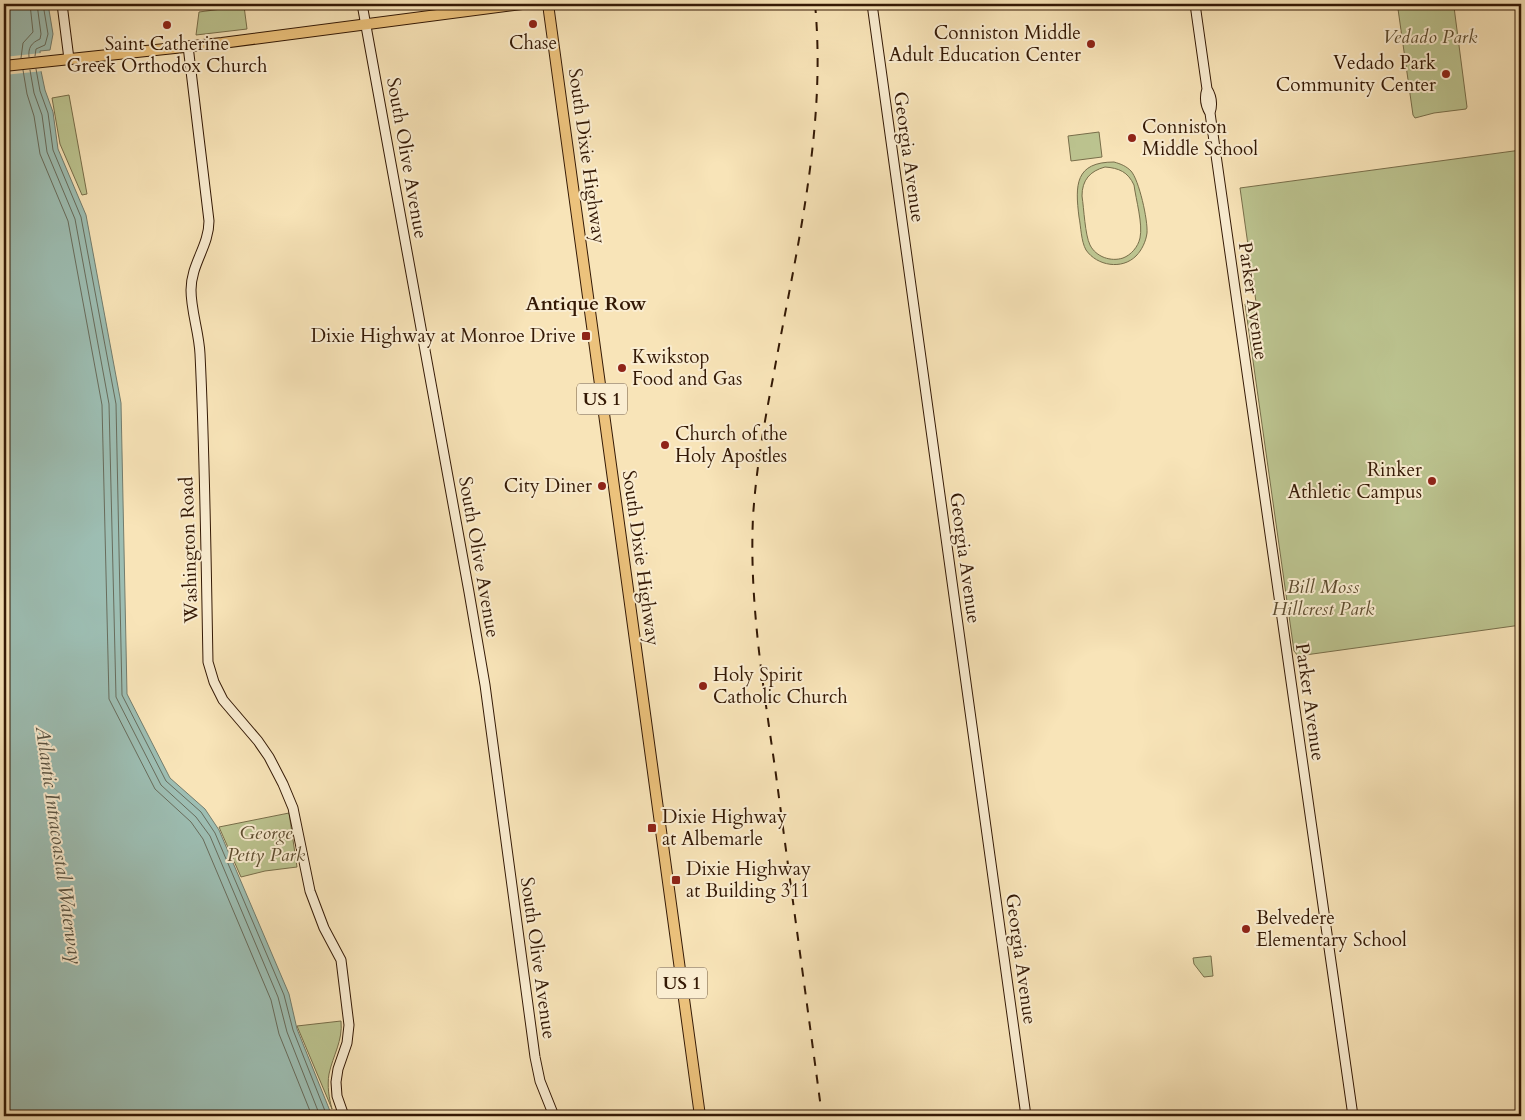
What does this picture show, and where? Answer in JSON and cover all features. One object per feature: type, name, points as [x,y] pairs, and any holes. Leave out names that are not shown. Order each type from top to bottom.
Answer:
[{"type":"main road","points":[[4,66],[188,46],[522,4]]},
{"type":"main road","name":"South Dixie Highway","points":[[548,4],[700,1116]]},
{"type":"street","points":[[62,4],[69,59]]},
{"type":"street","name":"South Olive Avenue","points":[[362,4],[485,685],[536,1057],[542,1086],[554,1116]]},
{"type":"street","name":"Georgia Avenue","points":[[872,4],[1026,1116]]},
{"type":"street","name":"Parker Avenue","points":[[1194,4],[1207,89],[1204,95],[1206,107],[1210,113],[1353,1116]]},
{"type":"street","name":"Washington Road","points":[[188,46],[209,221],[207,240],[192,274],[191,291],[200,352],[208,662],[219,693],[228,707],[258,741],[269,757],[293,808],[310,891],[324,928],[340,960],[349,1025],[347,1043],[338,1069],[336,1082],[337,1096],[344,1116]]},
{"type":"green space","name":"Vedado Park","points":[[1451,4],[1454,7],[1467,107],[1466,109],[1434,113],[1415,118],[1413,115],[1398,9],[1409,6],[1424,7]]},
{"type":"green space","points":[[244,6],[247,29],[196,35],[199,12]]},
{"type":"green space","points":[[69,95],[87,194],[82,195],[60,144],[52,98]]},
{"type":"green space","points":[[1099,132],[1102,157],[1071,161],[1068,136]]},
{"type":"green space","name":"Rinker Athletic Campus","points":[[1521,150],[1521,625],[1298,656],[1294,651],[1245,304],[1256,302],[1240,188]]},
{"type":"green space","points":[[1114,162],[1129,169],[1137,183],[1142,200],[1147,227],[1146,239],[1136,256],[1124,263],[1110,264],[1096,260],[1086,250],[1082,238],[1077,195],[1080,178],[1092,166]],"holes":[[[1105,167],[1126,174],[1132,181],[1141,226],[1140,238],[1134,250],[1129,255],[1118,259],[1104,258],[1096,253],[1090,245],[1082,196],[1083,185],[1088,177],[1095,171]]]},
{"type":"green space","name":"George Petty Park","points":[[289,813],[297,867],[265,871],[241,877],[219,827]]},
{"type":"green space","points":[[1211,956],[1213,976],[1204,977],[1194,964],[1193,958]]},
{"type":"green space","points":[[341,1021],[339,1042],[328,1078],[332,1109],[297,1026]]},
{"type":"water","name":"Atlantic Intracoastal Waterway","points":[[4,4],[48,4],[53,34],[50,50],[40,51],[41,71],[53,112],[58,149],[86,215],[121,403],[127,694],[170,778],[205,809],[219,830],[289,994],[297,1029],[332,1116],[4,1116]]},
{"type":"pier","points":[[41,53],[43,71],[4,75],[4,57]]},
{"type":"railway","points":[[815,4],[818,51],[813,145],[799,239],[761,447],[754,499],[752,550],[755,614],[762,679],[822,1116]]},
{"type":"place","name":"Chase","points":[[533,24]]},
{"type":"place","name":"Saint Catherine Greek Orthodox Church","points":[[167,25]]},
{"type":"place","name":"Conniston Middle Adult Education Center","points":[[1091,44]]},
{"type":"place","name":"Vedado Park Community Center","points":[[1446,74]]},
{"type":"place","name":"Conniston Middle School","points":[[1132,138]]},
{"type":"place","name":"Dixie Highway at Monroe Drive","points":[[586,336]]},
{"type":"place","name":"Kwikstop Food and Gas","points":[[622,368]]},
{"type":"place","name":"Church of the Holy Apostles","points":[[665,445]]},
{"type":"place","name":"Rinker Athletic Campus","points":[[1432,481]]},
{"type":"place","name":"City Diner","points":[[602,486]]},
{"type":"place","name":"Holy Spirit Catholic Church","points":[[703,686]]},
{"type":"place","name":"Dixie Highway at Albemarle","points":[[652,828]]},
{"type":"place","name":"Dixie Highway at Building 311","points":[[676,880]]},
{"type":"place","name":"Belvedere Elementary School","points":[[1246,929]]},
{"type":"district","name":"Antique Row","points":[[586,303]]},
{"type":"park label","name":"Bill Moss Hillcrest Park","points":[[1323,598]]}]
